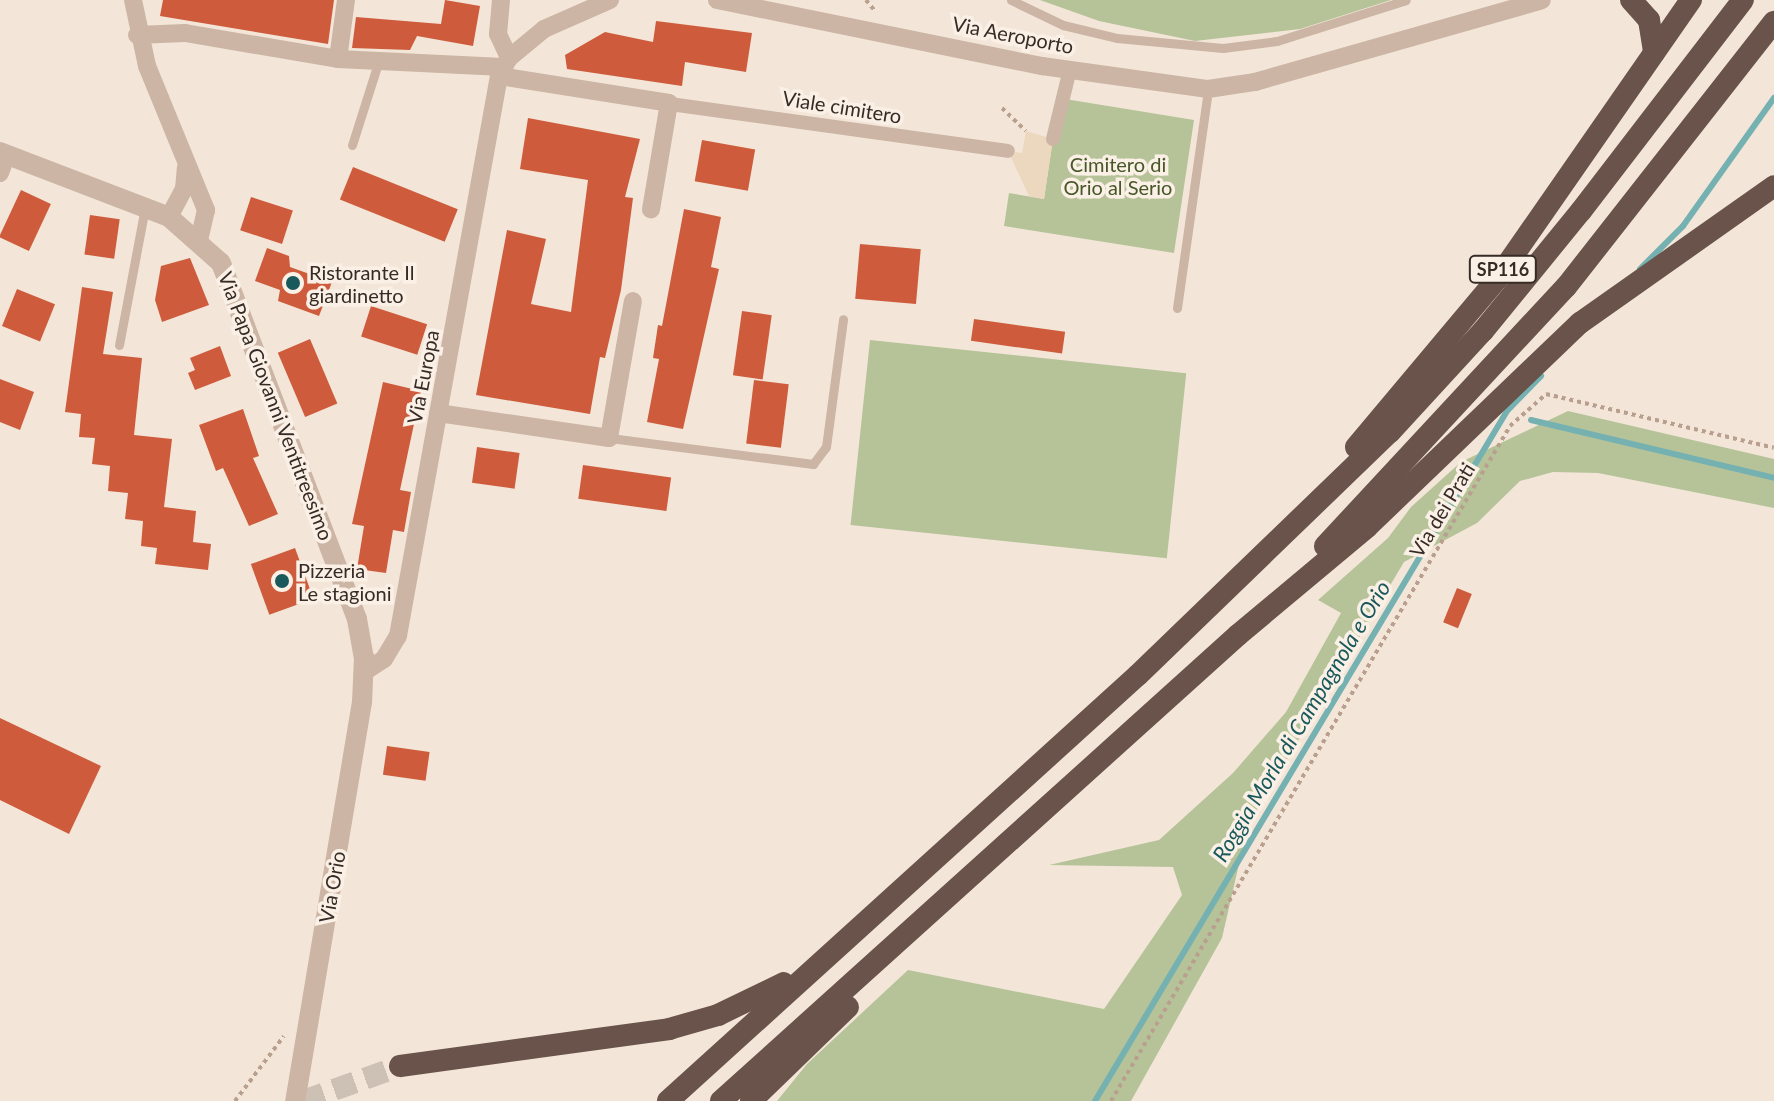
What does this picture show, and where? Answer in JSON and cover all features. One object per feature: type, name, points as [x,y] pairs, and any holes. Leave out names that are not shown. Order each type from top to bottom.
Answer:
[{"type":"highway","points":[[1631,0],[1649,20],[1654,53]]},
{"type":"highway","name":"SP116","points":[[1297,524],[1497,279],[1691,0]]},
{"type":"highway","points":[[668,1101],[1297,524],[1483,331],[1743,0]]},
{"type":"highway","points":[[1238,635],[1421,448],[1566,287],[1774,22]]},
{"type":"highway","points":[[721,1101],[1238,635],[1367,527],[1580,323],[1774,186]]},
{"type":"highway","points":[[751,1101],[895,964],[954,891]]},
{"type":"highway","points":[[400,1066],[669,1029],[764,996],[832,953]]},
{"type":"street","points":[[133,0],[137,35],[186,168],[206,210],[199,240]]},
{"type":"street","points":[[338,59],[346,0]]},
{"type":"street","points":[[501,0],[498,34],[504,67]]},
{"type":"street","points":[[504,67],[544,29],[610,0]]},
{"type":"street","name":"Via Aeroporto","points":[[717,0],[1070,69],[1208,89],[1255,82],[1542,0]]},
{"type":"street","points":[[137,35],[185,33],[378,63],[504,67],[670,104],[651,209]]},
{"type":"street","name":"Via Europa","points":[[364,672],[384,659],[398,636],[504,67]]},
{"type":"street","points":[[1053,139],[1070,69]]},
{"type":"street","name":"Viale cimitero","points":[[670,104],[1008,151]]},
{"type":"street","name":"Via Papa Giovanni Ventitreesimo","points":[[2,160],[145,206],[169,217],[199,240],[229,279],[357,619],[364,672]]},
{"type":"street","points":[[169,217],[184,189],[186,168]]},
{"type":"street","points":[[438,413],[610,438],[633,301]]},
{"type":"street","name":"Via Orio","points":[[295,1101],[364,672]]},
{"type":"lane","points":[[1011,0],[1063,25],[1117,38],[1223,48],[1277,41],[1406,0]]},
{"type":"lane","points":[[352,145],[378,63]]},
{"type":"lane","points":[[1177,308],[1208,89]]},
{"type":"lane","points":[[119,345],[145,206]]},
{"type":"lane","points":[[610,438],[813,464],[826,447],[843,319]]},
{"type":"path","points":[[1002,108],[1026,131]]},
{"type":"path","name":"Via dei Prati","points":[[1111,1101],[1510,426],[1546,394],[1774,448]]},
{"type":"path","points":[[235,1101],[274,1055],[287,1023]]},
{"type":"green space","points":[[1040,0],[1391,0],[1300,29],[1195,41],[1099,21]]},
{"type":"green space","name":"Cimitero di Orio al Serio","points":[[1059,98],[1194,120],[1174,253],[1004,226],[1009,193],[1044,199]]},
{"type":"green space","points":[[870,340],[1186,373],[1167,558],[851,525]]},
{"type":"green space","points":[[1568,411],[1774,459],[1774,508],[1598,473],[1553,472],[1520,481],[1477,523],[1404,562],[1248,825],[1222,938],[1131,1101],[777,1101],[807,1064],[908,970],[1104,1009],[1182,895],[1173,867],[1049,865],[1159,840],[1233,773],[1286,712],[1341,613],[1318,600],[1388,538],[1411,507],[1461,462]]},
{"type":"shaded area","points":[[1026,131],[1053,139],[1044,199],[1029,196],[1008,151],[1022,153]]},
{"type":"building","points":[[163,0],[334,0],[328,44],[160,16]]},
{"type":"building","points":[[445,0],[480,6],[473,46],[417,36],[410,50],[352,48],[356,17],[441,24]]},
{"type":"building","points":[[656,21],[752,33],[746,72],[685,62],[682,86],[567,69],[565,55],[605,32],[653,42]]},
{"type":"building","points":[[528,118],[640,139],[625,197],[633,198],[621,290],[605,358],[600,357],[590,414],[476,395],[507,230],[546,239],[531,304],[571,312],[588,180],[520,169]]},
{"type":"building","points":[[702,140],[755,149],[748,191],[695,181]]},
{"type":"building","points":[[353,167],[458,209],[445,242],[340,199]]},
{"type":"building","points":[[21,190],[51,204],[29,251],[0,238]]},
{"type":"building","points":[[251,197],[293,211],[282,244],[240,230]]},
{"type":"building","points":[[684,209],[721,217],[711,267],[719,269],[683,429],[647,422],[659,359],[653,358],[658,325],[662,326]]},
{"type":"building","points":[[90,215],[120,219],[114,259],[84,255]]},
{"type":"building","points":[[860,244],[921,249],[916,304],[855,299]]},
{"type":"building","points":[[267,248],[289,256],[290,267],[332,282],[319,316],[278,301],[280,290],[255,281]]},
{"type":"building","points":[[190,258],[209,305],[162,322],[155,300],[161,266]]},
{"type":"building","points":[[82,287],[113,292],[103,354],[142,358],[134,435],[172,439],[164,507],[196,511],[193,542],[211,544],[208,570],[155,564],[157,548],[141,546],[143,521],[125,519],[128,493],[108,491],[110,466],[92,464],[95,438],[79,437],[81,414],[65,412]]},
{"type":"building","points":[[17,289],[55,304],[40,341],[2,326]]},
{"type":"building","points":[[371,306],[427,324],[417,355],[361,336]]},
{"type":"building","points":[[742,311],[772,315],[763,380],[733,375]]},
{"type":"building","points":[[974,319],[1065,332],[1062,354],[971,341]]},
{"type":"building","points":[[310,339],[337,403],[305,417],[278,353]]},
{"type":"building","points":[[220,346],[231,376],[195,390],[188,373],[195,370],[190,358]]},
{"type":"building","points":[[0,379],[34,392],[20,430],[0,422]]},
{"type":"building","points":[[754,380],[789,384],[781,448],[746,444]]},
{"type":"building","points":[[383,382],[421,391],[400,490],[411,492],[404,532],[393,530],[386,573],[357,569],[364,526],[352,524]]},
{"type":"building","points":[[243,409],[259,456],[253,458],[278,514],[249,526],[223,468],[216,471],[199,425]]},
{"type":"building","points":[[477,447],[520,453],[515,489],[472,483]]},
{"type":"building","points":[[583,465],[671,477],[666,511],[578,499]]},
{"type":"building","points":[[295,548],[313,599],[269,615],[251,564]]},
{"type":"building","points":[[1457,588],[1472,594],[1458,628],[1443,622]]},
{"type":"building","points":[[0,718],[101,766],[69,834],[0,800]]},
{"type":"building","points":[[387,746],[430,752],[426,781],[383,775]]},
{"type":"waterway","name":"Roggia Morla di Campagnola e Orio","points":[[1640,269],[1683,226],[1774,98]]},
{"type":"waterway","name":"Roggia Morla di Campagnola e Orio","points":[[1095,1101],[1507,411],[1541,376]]},
{"type":"waterway","points":[[1531,420],[1774,478]]},
{"type":"tunnel","points":[[303,1101],[400,1066]]},
{"type":"place","name":"Ristorante Il giardinetto","points":[[293,283]]},
{"type":"place","name":"Pizzeria Le stagioni","points":[[282,581]]}]
